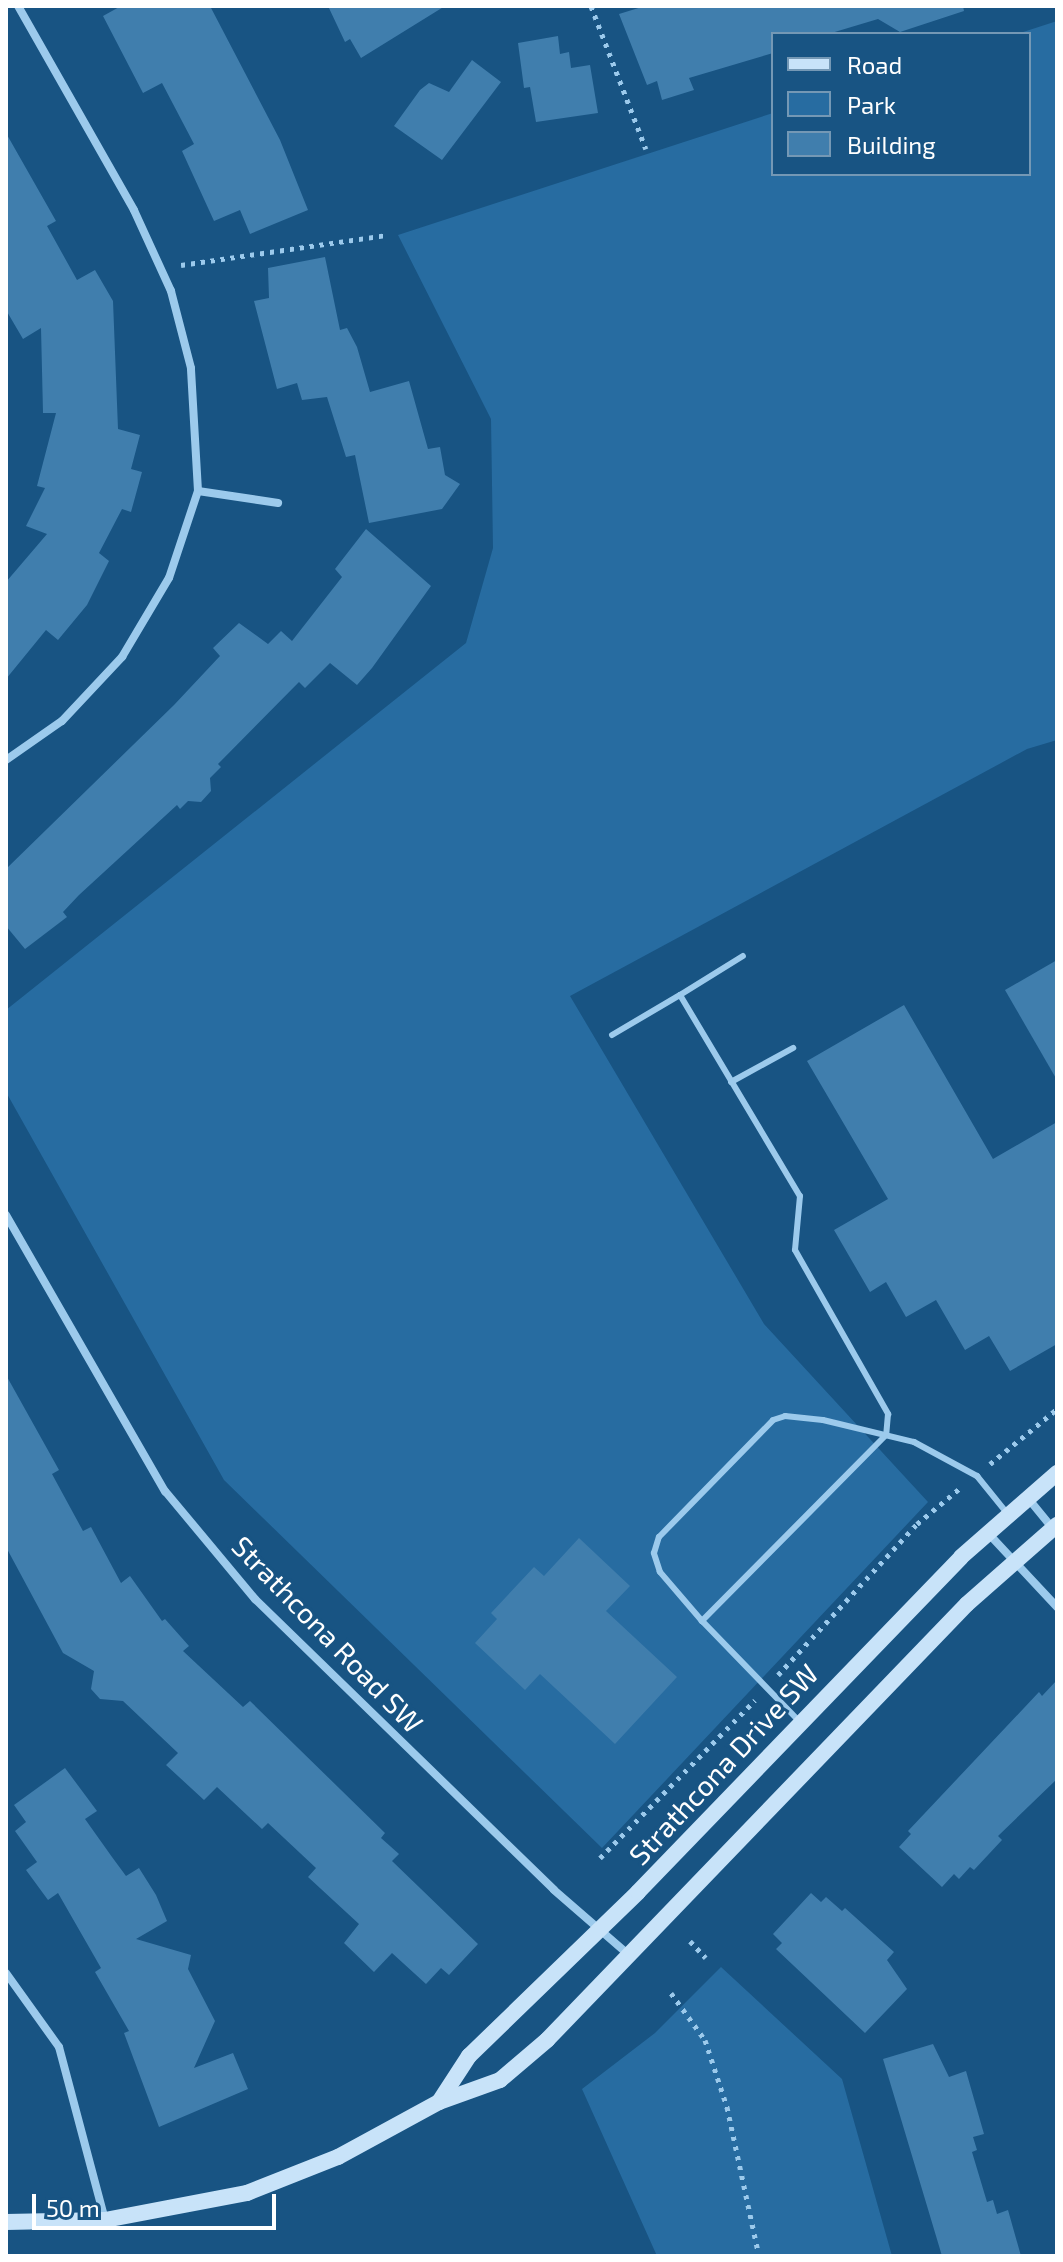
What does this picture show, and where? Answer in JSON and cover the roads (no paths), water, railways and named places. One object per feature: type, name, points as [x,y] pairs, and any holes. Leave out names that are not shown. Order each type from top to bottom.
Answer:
[{"type":"street","points":[[6,760],[62,721],[122,657],[169,578],[198,491],[191,368],[163,269],[18,6]]},
{"type":"street","points":[[198,491],[278,503]]},
{"type":"street","name":"Strathcona Road SW","points":[[6,1215],[10,1230],[165,1491],[235,1575],[628,1954]]},
{"type":"street","name":"Strathcona Drive SW","points":[[439,2102],[469,2056],[599,1929],[987,1532],[1026,1495],[1057,1473]]},
{"type":"street","points":[[1026,1495],[1056,1529]]},
{"type":"street","name":"Strathcona Drive SW","points":[[6,2222],[105,2220],[199,2205],[281,2180],[338,2157],[439,2102],[500,2080],[547,2040],[856,1714],[1014,1562],[1056,1529]]},
{"type":"street","points":[[987,1532],[1057,1607]]},
{"type":"street","points":[[6,1973],[59,2047],[105,2220]]},
{"type":"lane","points":[[612,1035],[743,956]]},
{"type":"lane","points":[[680,995],[800,1196],[795,1250],[888,1414],[886,1435],[702,1621]]},
{"type":"lane","points":[[731,1082],[793,1048]]},
{"type":"lane","points":[[800,1721],[770,1685],[702,1621],[660,1572],[654,1553],[659,1537],[773,1420],[785,1416],[823,1420],[886,1435],[953,1459],[977,1476],[1007,1513]]}]
